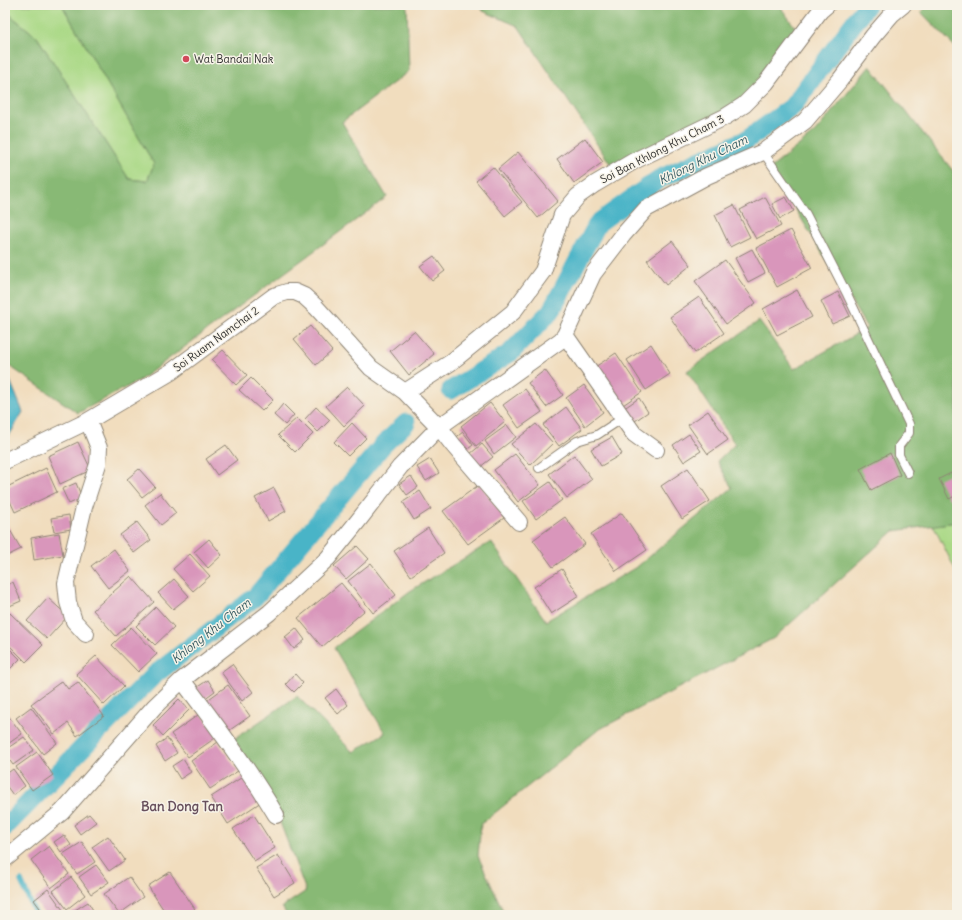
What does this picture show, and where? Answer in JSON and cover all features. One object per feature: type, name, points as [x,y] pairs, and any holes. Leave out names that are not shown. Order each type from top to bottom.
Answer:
[{"type":"street","name":"Soi Ban Khlong Khu Cham 3","points":[[405,392],[450,363],[513,312],[543,272],[562,215],[578,196],[594,184],[634,160],[725,117],[744,105],[766,83],[820,11],[827,5]]},
{"type":"street","points":[[5,859],[62,812],[154,707],[182,680],[269,613],[328,558],[400,467],[439,427],[561,340],[592,274],[646,208],[707,176],[763,152],[805,121],[840,80],[892,14],[903,5]]},
{"type":"street","name":"Soi Ruam Namchai 2","points":[[5,461],[88,422],[171,372],[274,296],[287,292],[295,292],[304,296],[316,307],[371,368],[405,392],[439,427],[520,522]]},
{"type":"street","points":[[564,335],[634,434],[656,450]]},
{"type":"street","points":[[86,634],[74,621],[68,602],[66,583],[84,507],[98,464],[99,448],[88,422]]},
{"type":"street","points":[[182,680],[212,720],[276,815]]},
{"type":"lane","points":[[763,152],[806,214],[847,294],[909,424],[909,433],[899,446],[899,455],[908,473]]},
{"type":"lane","points":[[539,468],[577,442],[597,435],[623,418]]},
{"type":"green space","points":[[5,5],[62,5],[154,164],[147,181],[129,179],[37,37],[10,15],[5,13]]},
{"type":"green space","points":[[62,5],[407,5],[409,71],[342,122],[387,197],[140,380],[78,413],[5,363],[5,13],[10,15],[37,37],[129,179],[147,181],[154,164]]},
{"type":"green space","points":[[480,5],[779,5],[800,34],[744,100],[613,168],[518,26],[483,11]]},
{"type":"green space","points":[[929,5],[957,5],[957,49],[921,12]]},
{"type":"green space","points":[[870,66],[957,176],[957,522],[894,531],[774,638],[598,730],[481,824],[478,856],[505,915],[287,915],[282,907],[306,891],[272,801],[234,739],[297,696],[353,752],[385,733],[334,648],[410,591],[491,542],[546,621],[638,566],[732,488],[717,461],[735,444],[687,371],[759,321],[794,369],[867,328],[771,168],[815,132]]},
{"type":"green space","points":[[957,522],[957,573],[933,525]]},
{"type":"water","points":[[5,376],[9,378],[23,412],[9,436],[5,438]]},
{"type":"building","points":[[585,138],[603,162],[574,183],[557,159]]},
{"type":"building","points":[[518,152],[558,201],[538,218],[498,169]]},
{"type":"building","points":[[493,167],[522,202],[505,216],[476,181]]},
{"type":"building","points":[[765,197],[781,226],[756,239],[740,210]]},
{"type":"building","points":[[786,197],[794,211],[780,219],[772,204]]},
{"type":"building","points":[[734,205],[750,237],[730,247],[715,215]]},
{"type":"building","points":[[791,230],[812,268],[777,287],[756,248]]},
{"type":"building","points":[[672,241],[691,265],[666,285],[647,260]]},
{"type":"building","points":[[752,249],[765,273],[748,282],[735,258]]},
{"type":"building","points":[[434,256],[445,271],[432,281],[420,266]]},
{"type":"building","points":[[725,260],[756,303],[726,324],[695,281]]},
{"type":"building","points":[[797,290],[812,317],[777,335],[763,309]]},
{"type":"building","points":[[838,292],[850,316],[832,324],[821,301]]},
{"type":"building","points":[[699,297],[724,333],[695,353],[670,317]]},
{"type":"building","points":[[310,326],[332,351],[316,365],[294,339]]},
{"type":"building","points":[[414,331],[434,354],[409,375],[390,351]]},
{"type":"building","points":[[651,344],[670,374],[646,390],[627,360]]},
{"type":"building","points":[[223,350],[247,375],[236,385],[212,360]]},
{"type":"building","points":[[616,353],[642,392],[620,407],[595,367]]},
{"type":"building","points":[[545,370],[563,395],[546,407],[528,383]]},
{"type":"building","points":[[251,378],[273,400],[262,411],[239,390]]},
{"type":"building","points":[[584,385],[603,412],[585,426],[566,398]]},
{"type":"building","points":[[347,387],[365,406],[344,426],[326,406]]},
{"type":"building","points":[[525,389],[542,412],[519,428],[503,405]]},
{"type":"building","points":[[639,398],[648,412],[632,423],[623,409]]},
{"type":"building","points":[[490,403],[505,422],[476,446],[461,426]]},
{"type":"building","points":[[283,404],[294,415],[285,425],[274,415]]},
{"type":"building","points":[[316,407],[330,420],[318,432],[305,419]]},
{"type":"building","points":[[566,407],[582,429],[559,446],[543,425]]},
{"type":"building","points":[[708,411],[728,440],[708,454],[688,425]]},
{"type":"building","points":[[297,418],[313,434],[295,452],[278,435]]},
{"type":"building","points":[[352,423],[366,438],[348,456],[334,442]]},
{"type":"building","points":[[536,424],[553,443],[530,465],[511,444]]},
{"type":"building","points":[[507,425],[516,437],[494,454],[485,441]]},
{"type":"building","points":[[463,432],[473,445],[464,452],[454,439]]},
{"type":"building","points":[[689,434],[701,451],[684,462],[673,445]]},
{"type":"building","points":[[612,437],[622,454],[601,466],[591,449]]},
{"type":"building","points":[[78,442],[91,470],[60,484],[48,456]]},
{"type":"building","points":[[482,444],[493,457],[480,467],[470,454]]},
{"type":"building","points":[[226,445],[237,460],[217,475],[206,459]]},
{"type":"building","points":[[890,453],[900,475],[871,490],[860,469]]},
{"type":"building","points":[[515,454],[540,485],[518,502],[494,470]]},
{"type":"building","points":[[574,455],[592,479],[567,498],[549,474]]},
{"type":"building","points":[[430,459],[439,473],[426,481],[417,467]]},
{"type":"building","points":[[46,468],[57,492],[15,512],[5,488]]},
{"type":"building","points":[[688,468],[710,501],[682,519],[661,486]]},
{"type":"building","points":[[139,469],[155,487],[142,497],[127,479]]},
{"type":"building","points":[[951,473],[957,483],[957,495],[949,499],[939,479]]},
{"type":"building","points":[[411,476],[418,487],[407,495],[399,484]]},
{"type":"building","points":[[550,482],[562,500],[536,519],[523,501]]},
{"type":"building","points":[[76,483],[82,498],[69,504],[62,489]]},
{"type":"building","points":[[480,484],[504,518],[468,544],[443,511]]},
{"type":"building","points":[[274,488],[286,511],[268,521],[255,498]]},
{"type":"building","points":[[420,491],[431,509],[414,520],[403,502]]},
{"type":"building","points":[[160,493],[176,513],[161,525],[145,505]]},
{"type":"building","points":[[622,513],[647,550],[616,571],[591,534]]},
{"type":"building","points":[[69,515],[71,529],[54,532],[51,518]]},
{"type":"building","points":[[565,517],[585,544],[553,567],[533,540]]},
{"type":"building","points":[[137,522],[151,540],[134,553],[120,535]]},
{"type":"building","points":[[6,523],[21,549],[5,557],[5,524]]},
{"type":"building","points":[[428,528],[444,553],[411,576],[394,551]]},
{"type":"building","points":[[59,533],[63,555],[34,560],[31,538]]},
{"type":"building","points":[[209,539],[222,555],[208,568],[194,552]]},
{"type":"building","points":[[357,546],[369,559],[346,579],[334,566]]},
{"type":"building","points":[[114,549],[130,571],[108,588],[91,566]]},
{"type":"building","points":[[190,554],[210,576],[193,591],[173,569]]},
{"type":"building","points":[[371,563],[396,595],[373,613],[348,581]]},
{"type":"building","points":[[562,569],[579,596],[551,614],[534,587]]},
{"type":"building","points":[[131,576],[154,602],[116,636],[93,610]]},
{"type":"building","points":[[174,579],[189,596],[173,609],[158,593]]},
{"type":"building","points":[[13,582],[21,601],[5,608],[5,586]]},
{"type":"building","points":[[341,583],[364,611],[322,647],[298,618]]},
{"type":"building","points":[[48,598],[68,616],[47,639],[27,621]]},
{"type":"building","points":[[156,607],[174,627],[155,645],[136,626]]},
{"type":"building","points":[[10,613],[43,645],[26,662],[5,641],[5,619]]},
{"type":"building","points":[[131,627],[157,654],[138,672],[112,645]]},
{"type":"building","points":[[296,628],[305,640],[294,649],[285,637]]},
{"type":"building","points":[[5,644],[20,659],[5,674]]},
{"type":"building","points":[[96,656],[124,686],[104,705],[76,674]]},
{"type":"building","points":[[232,664],[253,692],[242,701],[221,672]]},
{"type":"building","points":[[295,674],[303,683],[294,692],[286,684]]},
{"type":"building","points":[[208,680],[215,691],[204,699],[196,688]]},
{"type":"building","points":[[62,681],[68,689],[78,682],[104,716],[77,736],[68,723],[54,734],[31,704]]},
{"type":"building","points":[[228,685],[250,716],[227,732],[206,701]]},
{"type":"building","points":[[336,689],[348,705],[338,714],[325,698]]},
{"type":"building","points":[[179,699],[189,710],[163,736],[153,725]]},
{"type":"building","points":[[31,707],[57,743],[43,754],[16,718]]},
{"type":"building","points":[[201,713],[218,736],[188,757],[171,734]]},
{"type":"building","points":[[7,714],[22,734],[5,746],[5,715]]},
{"type":"building","points":[[24,737],[34,750],[13,765],[5,754],[5,750]]},
{"type":"building","points":[[167,738],[177,753],[165,761],[156,746]]},
{"type":"building","points":[[218,742],[238,771],[210,789],[191,761]]},
{"type":"building","points":[[37,752],[53,775],[32,790],[16,767]]},
{"type":"building","points":[[183,759],[191,772],[180,779],[172,766]]},
{"type":"building","points":[[13,769],[25,786],[13,795],[5,784],[5,775]]},
{"type":"building","points":[[244,776],[261,802],[228,824],[211,797]]},
{"type":"building","points":[[89,814],[96,822],[80,834],[74,825]]},
{"type":"building","points":[[254,815],[275,848],[254,861],[233,829]]},
{"type":"building","points":[[64,835],[71,845],[61,852],[54,842]]},
{"type":"building","points":[[108,836],[125,860],[109,871],[92,847]]},
{"type":"building","points":[[82,842],[95,862],[77,874],[63,854]]},
{"type":"building","points":[[49,846],[69,874],[51,888],[31,860]]},
{"type":"building","points":[[278,855],[295,883],[274,896],[256,868]]},
{"type":"building","points":[[96,865],[109,882],[91,894],[79,877]]},
{"type":"building","points":[[170,872],[195,909],[186,915],[167,915],[148,886]]},
{"type":"building","points":[[71,877],[85,895],[67,909],[53,891]]},
{"type":"building","points":[[129,877],[143,897],[119,914],[104,894]]},
{"type":"building","points":[[48,889],[63,910],[56,915],[45,915],[34,900]]},
{"type":"building","points":[[88,902],[96,915],[67,915]]},
{"type":"waterway","name":"Khlong Khu Cham","points":[[451,390],[510,353],[551,311],[598,223],[659,179],[748,139],[792,107],[867,5]]},
{"type":"waterway","name":"Khlong Khu Cham","points":[[5,827],[153,676],[255,597],[383,445],[406,423]]},
{"type":"waterway","points":[[5,844],[7,849]]},
{"type":"waterway","points":[[21,881],[36,915]]},
{"type":"place","name":"Wat Bandai Nak","points":[[186,59]]},
{"type":"district","name":"Ban Dong Tan","points":[[182,806]]}]
